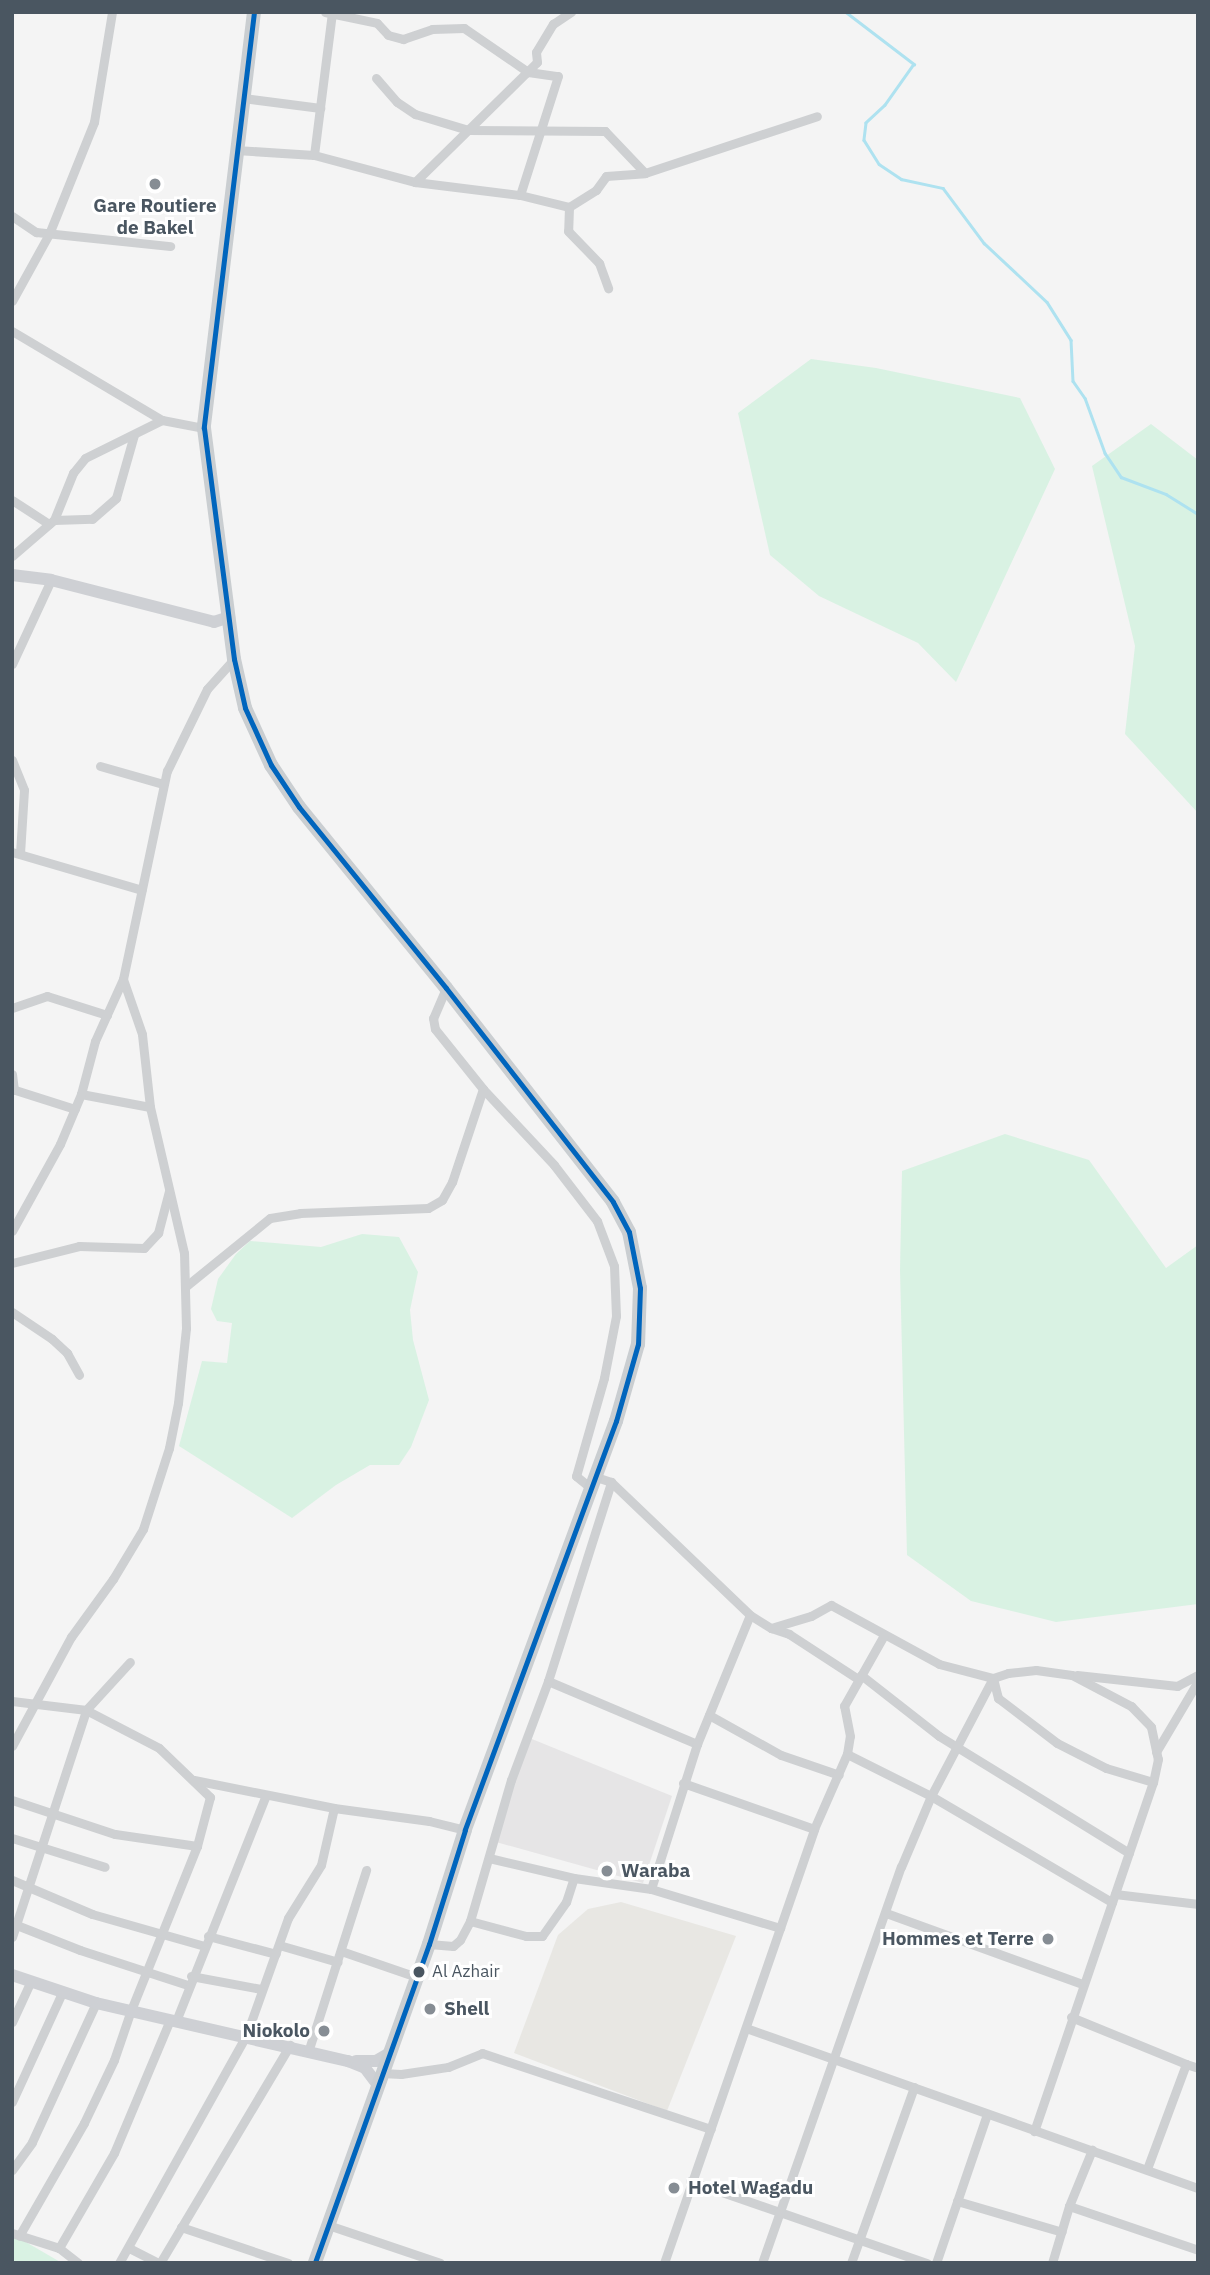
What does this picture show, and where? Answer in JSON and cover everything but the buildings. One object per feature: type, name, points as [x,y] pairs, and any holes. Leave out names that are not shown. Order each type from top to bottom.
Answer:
[{"type":"main road","points":[[254,12],[204,428],[234,659],[249,721],[285,788],[613,1202],[629,1233],[640,1289],[638,1344],[594,1483],[465,1830],[429,1944],[315,2263]]},
{"type":"street","points":[[12,301],[49,234],[94,121],[112,12]]},
{"type":"street","points":[[415,182],[537,62],[536,52],[553,24],[570,12]]},
{"type":"street","points":[[314,155],[329,13],[377,23],[388,35],[403,39],[432,29],[464,28],[527,72],[558,76],[520,195]]},
{"type":"street","points":[[376,78],[397,102],[415,114],[468,130],[540,133],[605,131],[645,173]]},
{"type":"street","points":[[243,98],[320,108]]},
{"type":"street","points":[[236,150],[314,155],[415,182],[520,195],[569,208],[596,190],[606,176],[645,173],[817,116]]},
{"type":"street","points":[[569,208],[568,231],[599,263],[608,288]]},
{"type":"street","points":[[12,216],[36,232],[170,246]]},
{"type":"street","points":[[12,331],[162,420],[204,428]]},
{"type":"street","points":[[12,556],[52,522],[73,473],[85,458],[162,420]]},
{"type":"street","points":[[12,500],[52,522],[92,519],[116,498],[134,435]]},
{"type":"street","points":[[12,575],[51,580],[214,622],[229,617]]},
{"type":"street","points":[[12,664],[51,580]]},
{"type":"street","points":[[12,1231],[75,1109],[95,1041],[123,979],[163,783],[206,689],[234,659]]},
{"type":"street","points":[[12,760],[24,790],[16,853],[142,890]]},
{"type":"street","points":[[100,765],[163,783]]},
{"type":"street","points":[[12,1746],[71,1637],[113,1579],[143,1529],[169,1448],[178,1403],[186,1328],[184,1253],[150,1107],[142,1034],[123,979]]},
{"type":"street","points":[[446,988],[433,1018],[435,1029],[483,1089],[554,1165],[590,1212],[597,1222],[614,1266],[616,1316],[604,1378],[576,1476],[594,1483],[611,1482],[750,1615],[771,1628],[789,1634],[859,1677],[955,1747],[1129,1853]]},
{"type":"street","points":[[12,1008],[47,996],[107,1015]]},
{"type":"street","points":[[12,1074],[13,1089],[75,1109]]},
{"type":"street","points":[[185,1287],[270,1218],[300,1213],[428,1208],[442,1199],[452,1182],[483,1089]]},
{"type":"street","points":[[81,1094],[150,1107]]},
{"type":"street","points":[[12,1263],[79,1246],[144,1248],[158,1233],[170,1189]]},
{"type":"street","points":[[12,1312],[52,1339],[66,1353],[79,1375]]},
{"type":"street","points":[[429,1944],[453,1946],[460,1940],[470,1921],[511,1780],[548,1681],[611,1482]]},
{"type":"street","points":[[771,1628],[811,1616],[831,1605],[939,1664],[993,1678],[1008,1673],[1037,1670],[1177,1686],[1198,1675]]},
{"type":"street","points":[[651,1888],[697,1744],[750,1615]]},
{"type":"street","points":[[664,2263],[690,2181],[711,2129],[814,1829],[847,1754],[850,1736],[844,1706],[884,1635]]},
{"type":"street","points":[[12,1937],[86,1710],[130,1662]]},
{"type":"street","points":[[1034,2131],[1153,1782],[1156,1753],[1151,1727],[1131,1706],[1072,1675]]},
{"type":"street","points":[[762,2263],[886,1913],[931,1796],[993,1678]]},
{"type":"street","points":[[993,1678],[998,1698],[1058,1743],[1106,1768],[1153,1782]]},
{"type":"street","points":[[548,1681],[697,1744]]},
{"type":"street","points":[[1156,1753],[1198,1681]]},
{"type":"street","points":[[12,1701],[86,1710],[159,1748],[210,1797],[198,1846],[131,2010],[114,2060],[85,2123],[16,2234],[59,2248],[78,2263]]},
{"type":"street","points":[[709,1715],[781,1755],[839,1775]]},
{"type":"street","points":[[847,1754],[931,1796],[1114,1898],[1198,1904]]},
{"type":"street","points":[[192,1780],[334,1808],[429,1821],[465,1830]]},
{"type":"street","points":[[683,1783],[814,1829]]},
{"type":"street","points":[[59,2248],[114,2153],[190,1981],[266,1795]]},
{"type":"street","points":[[12,1800],[115,1835],[198,1846]]},
{"type":"street","points":[[119,2263],[246,2036],[288,1918],[321,1865],[334,1808]]},
{"type":"street","points":[[12,1838],[105,1867]]},
{"type":"street","points":[[489,1858],[574,1878],[651,1888],[780,1928]]},
{"type":"street","points":[[309,2049],[366,1870]]},
{"type":"street","points":[[470,1921],[526,1936],[542,1936],[566,1902],[574,1878]]},
{"type":"street","points":[[12,1880],[92,1914],[161,1934],[277,1949],[338,1962]]},
{"type":"street","points":[[886,1913],[1082,1984]]},
{"type":"street","points":[[15,1924],[80,1950],[190,1981],[261,1989]]},
{"type":"street","points":[[341,1951],[417,1977]]},
{"type":"street","points":[[12,1975],[96,2003],[309,2049],[365,2068],[379,2079],[448,2067],[482,2053],[711,2129]]},
{"type":"street","points":[[12,2022],[30,1983]]},
{"type":"street","points":[[12,2102],[62,1993]]},
{"type":"street","points":[[12,2170],[32,2142],[96,2003]]},
{"type":"street","points":[[1071,2017],[1198,2068]]},
{"type":"street","points":[[746,2028],[1198,2188]]},
{"type":"street","points":[[129,2248],[159,2263],[290,2045]]},
{"type":"street","points":[[348,2061],[376,2061],[388,2054]]},
{"type":"street","points":[[1147,2169],[1186,2064]]},
{"type":"street","points":[[851,2263],[914,2087]]},
{"type":"street","points":[[936,2263],[987,2114]]},
{"type":"street","points":[[1052,2263],[1069,2206],[1092,2150]]},
{"type":"street","points":[[690,2181],[927,2263]]},
{"type":"street","points":[[957,2200],[1062,2232]]},
{"type":"street","points":[[1069,2206],[1198,2250]]},
{"type":"street","points":[[328,2225],[440,2263]]},
{"type":"street","points":[[181,2227],[288,2263]]},
{"type":"street","points":[[402,2263],[407,2251]]},
{"type":"shaded area","points":[[527,1737],[672,1796],[643,1883],[496,1842]]},
{"type":"shaded area","points":[[621,1902],[736,1936],[667,2111],[514,2053],[558,1935],[588,1909]]},
{"type":"green space","points":[[811,359],[876,368],[1020,398],[1055,469],[956,682],[918,643],[819,596],[770,555],[738,413]]},
{"type":"green space","points":[[1151,424],[1198,460],[1198,813],[1125,734],[1135,646],[1092,466]]},
{"type":"green space","points":[[1005,1134],[1089,1160],[1166,1268],[1198,1245],[1198,1604],[1056,1622],[971,1601],[907,1555],[900,1270],[902,1171]]},
{"type":"green space","points":[[362,1234],[399,1237],[418,1272],[410,1310],[413,1340],[429,1400],[411,1447],[399,1465],[370,1465],[336,1485],[292,1518],[179,1446],[202,1361],[227,1363],[232,1323],[217,1321],[211,1309],[218,1279],[236,1254],[250,1241],[321,1247]]},
{"type":"green space","points":[[12,2234],[62,2263],[12,2263]]},
{"type":"waterway","points":[[846,12],[914,64],[885,105],[866,123],[864,140],[879,164],[901,179],[943,188],[984,243],[1047,302],[1071,340],[1073,381],[1085,398],[1105,453],[1121,477],[1166,494],[1198,514]]},
{"type":"transit line","points":[[254,12],[204,428],[234,659],[245,708],[271,765],[299,807],[446,988],[613,1202],[629,1232],[640,1288],[638,1344],[616,1421],[465,1830],[429,1944],[315,2263]]},
{"type":"place","name":"Gare Routiere de Bakel","points":[[155,184]]},
{"type":"place","name":"Waraba","points":[[607,1871]]},
{"type":"place","name":"Hommes et Terre","points":[[1048,1939]]},
{"type":"place","name":"Al Azhair","points":[[419,1972]]},
{"type":"place","name":"Shell","points":[[430,2009]]},
{"type":"place","name":"Niokolo","points":[[324,2031]]},
{"type":"place","name":"Hotel Wagadu","points":[[674,2188]]}]
